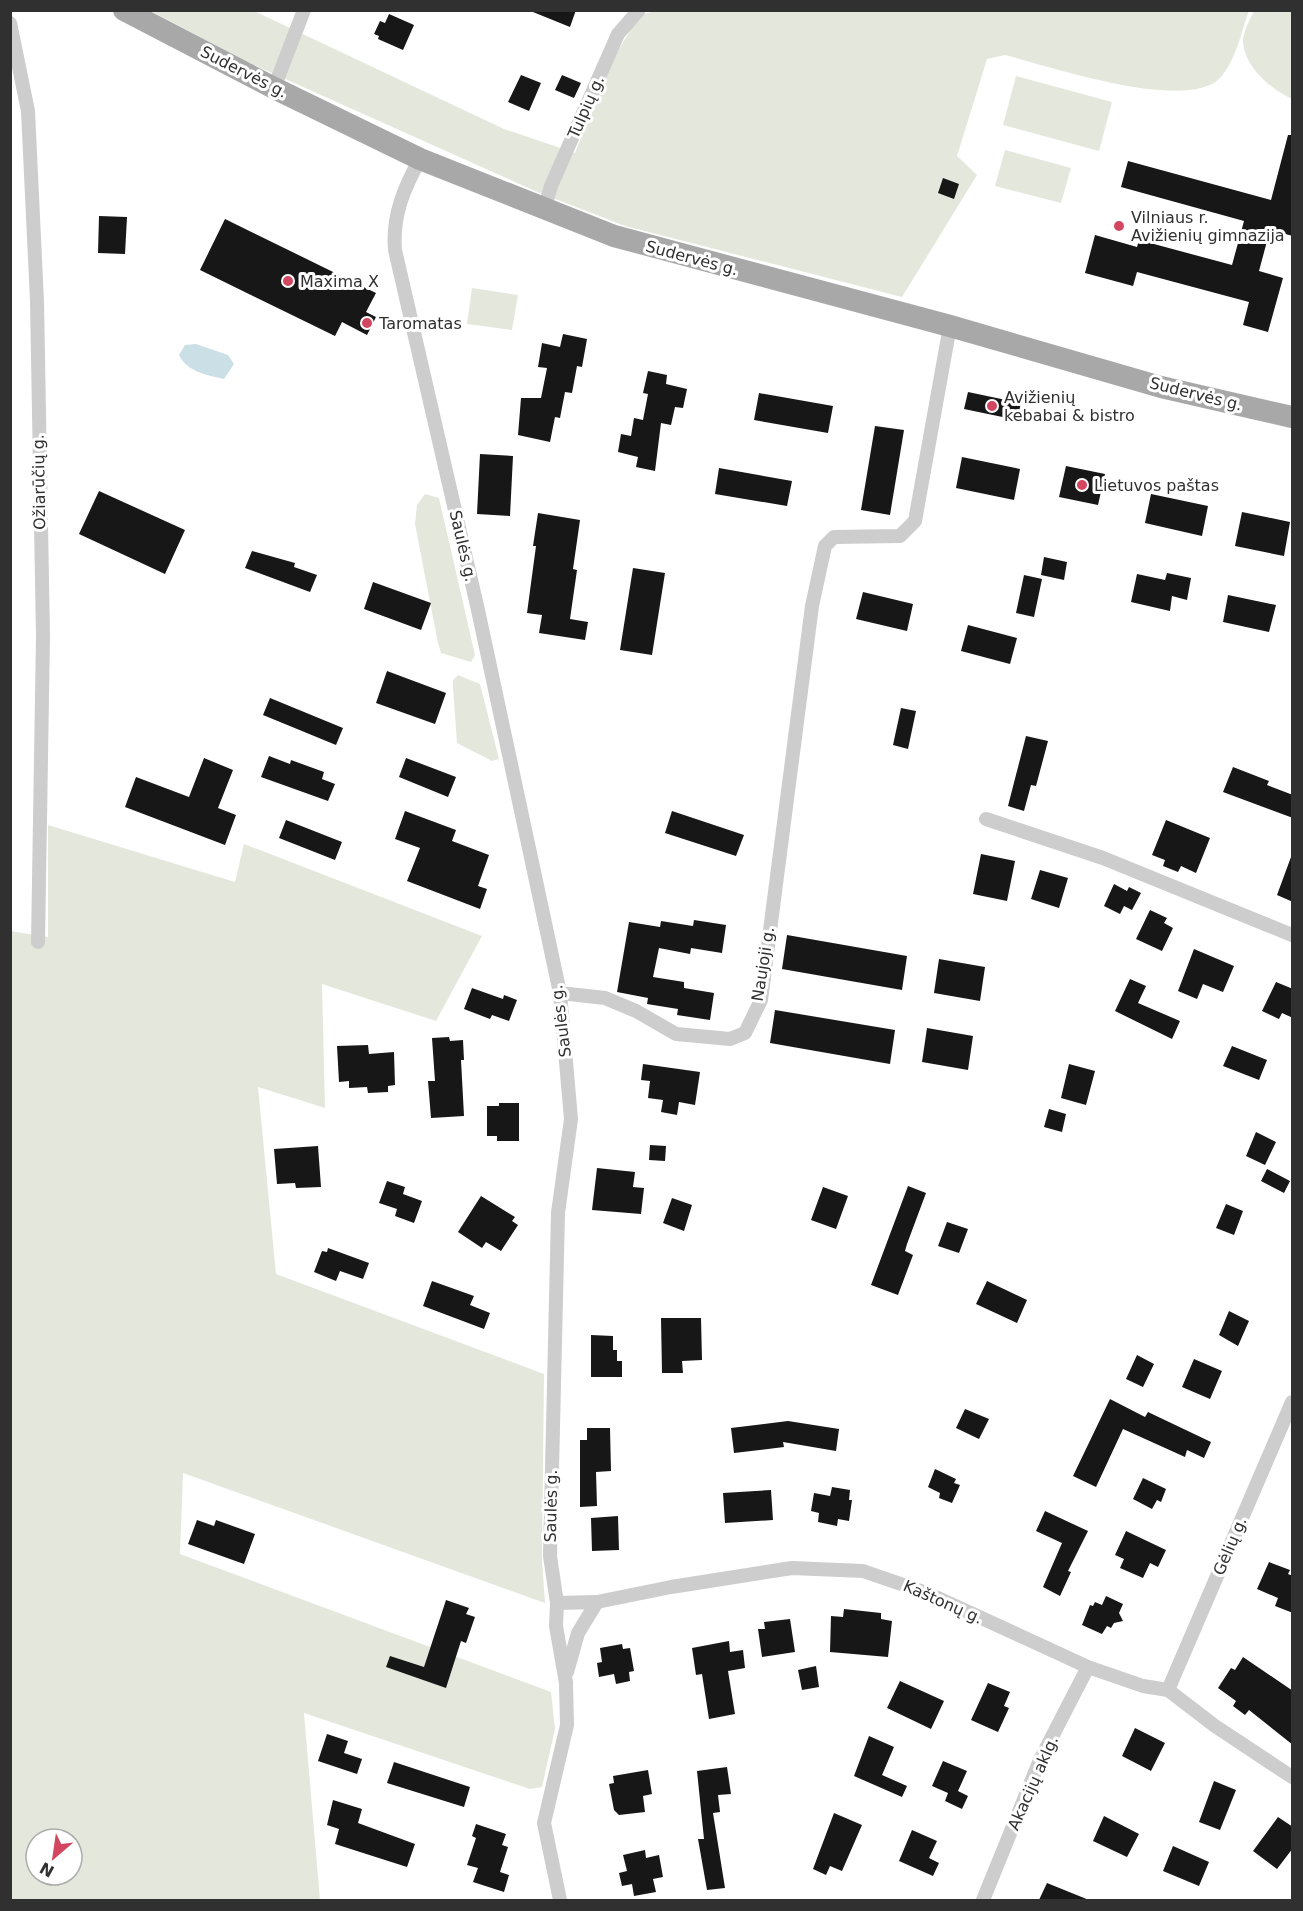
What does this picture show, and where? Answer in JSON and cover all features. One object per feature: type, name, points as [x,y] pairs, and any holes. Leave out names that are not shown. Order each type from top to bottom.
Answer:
[{"type":"main road","name":"Sudervės g.","points":[[124,10],[274,88],[420,159],[544,210],[635,243],[950,326],[1161,387],[1293,417]]},
{"type":"street","points":[[10,17],[14,10]]},
{"type":"street","points":[[274,88],[304,10]]},
{"type":"street","name":"Tulpių g.","points":[[544,210],[551,186],[618,34],[639,10]]},
{"type":"street","name":"Ožiarūčių g.","points":[[10,23],[28,111],[37,301],[43,636],[38,942]]},
{"type":"street","name":"Saulės g.","points":[[420,159],[396,213],[393,232],[395,250],[478,610],[560,993],[571,1119],[558,1214],[550,1556],[557,1603],[556,1626],[566,1683],[567,1725],[544,1823],[560,1900]]},
{"type":"street","name":"Naujoji g.","points":[[560,993],[605,998],[636,1011],[676,1034],[730,1039],[745,1033],[761,1000],[812,606],[825,546],[834,537],[900,536],[915,521],[950,326]]},
{"type":"street","points":[[986,819],[1103,858],[1293,934]]},
{"type":"street","name":"Gėlių g.","points":[[1168,1690],[1293,1402]]},
{"type":"street","name":"Kaštonų g.","points":[[557,1603],[597,1602],[671,1587],[792,1568],[863,1571],[927,1593],[1088,1667],[1143,1686],[1168,1690],[1215,1726],[1293,1777]]},
{"type":"street","points":[[566,1683],[570,1656],[578,1633],[597,1602]]},
{"type":"street","name":"Akacijų aklg.","points":[[983,1900],[1040,1760],[1088,1667]]},
{"type":"shaded area","points":[[151,11],[254,11],[504,129],[575,153],[611,62],[639,16],[654,11],[1249,11],[1226,71],[1220,78],[1203,88],[1178,91],[1149,89],[1116,84],[1005,55],[987,59],[957,156],[977,175],[902,297],[625,226],[535,191],[245,61]]},
{"type":"shaded area","points":[[1254,11],[1292,11],[1292,99],[1260,76],[1248,60],[1243,37]]},
{"type":"shaded area","points":[[1016,76],[1112,102],[1099,151],[1003,125]]},
{"type":"shaded area","points":[[1005,150],[1071,168],[1061,203],[995,186]]},
{"type":"shaded area","points":[[472,288],[518,295],[512,330],[467,324]]},
{"type":"shaded area","points":[[196,344],[228,355],[234,364],[224,379],[198,372],[183,361],[179,355],[185,345]]},
{"type":"shaded area","points":[[425,494],[439,498],[475,655],[471,662],[441,653],[438,643],[415,524],[417,505]]},
{"type":"shaded area","points":[[458,675],[480,684],[499,759],[492,761],[457,743],[453,680]]},
{"type":"shaded area","points":[[48,825],[235,882],[244,844],[482,936],[436,1021],[322,984],[325,1108],[258,1087],[276,1274],[544,1374],[542,1560],[545,1603],[183,1473],[180,1554],[551,1692],[555,1729],[542,1787],[530,1789],[304,1713],[320,1900],[11,1900],[10,931],[48,937]]},
{"type":"building","points":[[528,10],[576,10],[570,27]]},
{"type":"building","points":[[389,14],[414,25],[403,50],[378,39],[379,36],[374,34],[380,21],[385,23]]},
{"type":"building","points":[[521,75],[541,83],[529,111],[508,102]]},
{"type":"building","points":[[562,75],[581,83],[574,98],[555,90]]},
{"type":"building","points":[[1288,135],[1293,135],[1293,236],[1270,230],[1259,271],[1283,278],[1268,332],[1243,325],[1249,302],[1137,272],[1133,286],[1085,273],[1095,235],[1137,247],[1139,240],[1232,265],[1244,221],[1121,187],[1128,161],[1271,200]]},
{"type":"building","points":[[943,178],[959,184],[954,199],[938,193]]},
{"type":"building","points":[[99,216],[127,217],[125,254],[98,253]]},
{"type":"building","name":"Maxima X","points":[[225,219],[376,293],[366,312],[376,317],[367,335],[342,322],[335,336],[200,270]]},
{"type":"building","points":[[563,334],[587,339],[582,367],[577,366],[572,393],[565,392],[560,418],[555,417],[550,442],[518,435],[521,398],[541,398],[547,368],[538,367],[542,343],[560,347]]},
{"type":"building","points":[[648,371],[667,375],[666,384],[687,389],[683,408],[675,407],[671,425],[661,423],[655,471],[636,467],[638,457],[618,452],[621,434],[631,436],[634,418],[643,420],[648,394],[643,393]]},
{"type":"building","name":"Avižienių kebabai & bistro","points":[[968,392],[1021,403],[1017,420],[964,409]]},
{"type":"building","points":[[759,393],[833,406],[828,433],[754,420]]},
{"type":"building","points":[[875,426],[904,430],[890,515],[861,510]]},
{"type":"building","points":[[480,454],[513,456],[510,516],[477,514]]},
{"type":"building","points":[[962,457],[1020,469],[1014,500],[956,488]]},
{"type":"building","name":"Lietuvos paštas","points":[[1066,466],[1105,474],[1098,505],[1059,497]]},
{"type":"building","points":[[719,468],[792,481],[787,506],[715,494]]},
{"type":"building","points":[[99,491],[185,530],[165,574],[79,534]]},
{"type":"building","points":[[1151,494],[1208,506],[1202,536],[1145,523]]},
{"type":"building","points":[[1242,512],[1290,522],[1284,556],[1235,546]]},
{"type":"building","points":[[538,513],[580,520],[573,569],[577,570],[570,619],[588,622],[585,640],[539,633],[542,615],[527,613]]},
{"type":"building","points":[[252,551],[295,563],[294,567],[317,575],[310,592],[245,568]]},
{"type":"building","points":[[1044,557],[1067,562],[1064,580],[1041,575]]},
{"type":"building","points":[[633,568],[665,573],[652,655],[620,650]]},
{"type":"building","points":[[1167,573],[1191,578],[1187,600],[1172,596],[1170,611],[1131,602],[1137,574],[1165,580]]},
{"type":"building","points":[[1024,575],[1042,579],[1034,617],[1016,613]]},
{"type":"building","points":[[373,582],[431,603],[421,630],[364,609]]},
{"type":"building","points":[[863,592],[913,604],[907,631],[856,619]]},
{"type":"building","points":[[1228,595],[1276,605],[1269,632],[1223,622]]},
{"type":"building","points":[[968,625],[1017,638],[1010,664],[961,651]]},
{"type":"building","points":[[387,671],[446,693],[435,724],[376,703]]},
{"type":"building","points":[[270,698],[343,728],[336,745],[263,715]]},
{"type":"building","points":[[901,708],[916,711],[908,749],[893,745]]},
{"type":"building","points":[[1026,736],[1048,741],[1036,786],[1031,785],[1024,811],[1008,806]]},
{"type":"building","points":[[269,756],[290,764],[291,760],[324,772],[322,779],[335,784],[328,801],[261,777]]},
{"type":"building","points":[[204,758],[233,770],[218,808],[236,815],[225,845],[125,807],[136,777],[189,797]]},
{"type":"building","points":[[406,758],[456,777],[448,797],[399,777]]},
{"type":"building","points":[[1233,767],[1269,781],[1267,785],[1293,795],[1293,818],[1223,792]]},
{"type":"building","points":[[405,811],[456,830],[452,841],[489,855],[478,886],[487,889],[480,909],[407,881],[420,848],[395,839]]},
{"type":"building","points":[[672,811],[744,835],[736,856],[665,833]]},
{"type":"building","points":[[286,820],[342,842],[335,860],[279,838]]},
{"type":"building","points":[[1166,820],[1210,838],[1196,873],[1181,866],[1178,872],[1163,866],[1165,860],[1152,855]]},
{"type":"building","points":[[981,854],[1015,861],[1007,901],[973,894]]},
{"type":"building","points":[[1291,857],[1293,857],[1293,902],[1277,895]]},
{"type":"building","points":[[1040,870],[1068,878],[1059,908],[1031,899]]},
{"type":"building","points":[[1114,884],[1127,891],[1129,887],[1141,893],[1132,910],[1124,906],[1120,914],[1104,906]]},
{"type":"building","points":[[1150,910],[1167,918],[1164,923],[1173,928],[1162,951],[1136,939]]},
{"type":"building","points":[[694,920],[726,925],[722,953],[691,948],[690,954],[659,948],[653,977],[684,982],[684,988],[714,993],[710,1020],[677,1015],[678,1009],[647,1004],[648,998],[617,992],[629,922],[660,927],[661,921],[693,926]]},
{"type":"building","points":[[787,935],[907,956],[902,990],[782,969]]},
{"type":"building","points":[[1194,949],[1234,966],[1223,992],[1203,984],[1197,999],[1178,991]]},
{"type":"building","points":[[939,959],[985,967],[980,1001],[934,993]]},
{"type":"building","points":[[1130,979],[1146,986],[1138,1003],[1180,1021],[1172,1039],[1115,1011]]},
{"type":"building","points":[[1276,982],[1293,989],[1293,1018],[1282,1013],[1279,1019],[1262,1011]]},
{"type":"building","points":[[472,988],[503,999],[504,995],[517,1000],[509,1021],[492,1015],[490,1019],[464,1009]]},
{"type":"building","points":[[775,1010],[895,1030],[890,1064],[770,1043]]},
{"type":"building","points":[[927,1028],[973,1036],[968,1070],[922,1062]]},
{"type":"building","points":[[449,1037],[450,1041],[463,1040],[464,1060],[461,1060],[464,1116],[431,1118],[428,1081],[435,1081],[432,1038]]},
{"type":"building","points":[[368,1045],[369,1054],[394,1052],[395,1085],[388,1086],[388,1092],[368,1093],[367,1087],[349,1088],[349,1081],[339,1082],[337,1046]]},
{"type":"building","points":[[1232,1046],[1267,1060],[1259,1080],[1223,1066]]},
{"type":"building","points":[[643,1064],[700,1072],[695,1105],[679,1102],[677,1115],[661,1112],[663,1100],[648,1098],[650,1081],[641,1080]]},
{"type":"building","points":[[1069,1064],[1095,1071],[1086,1105],[1061,1098]]},
{"type":"building","points":[[499,1103],[519,1103],[519,1141],[497,1141],[497,1136],[487,1136],[487,1106],[499,1106]]},
{"type":"building","points":[[1049,1109],[1066,1114],[1062,1132],[1044,1127]]},
{"type":"building","points":[[1256,1132],[1276,1142],[1265,1165],[1246,1156]]},
{"type":"building","points":[[650,1145],[666,1146],[665,1161],[649,1160]]},
{"type":"building","points":[[318,1146],[321,1187],[296,1188],[295,1183],[277,1184],[274,1149]]},
{"type":"building","points":[[597,1168],[635,1172],[633,1187],[644,1188],[641,1214],[592,1210]]},
{"type":"building","points":[[1267,1169],[1290,1181],[1284,1193],[1261,1181]]},
{"type":"building","points":[[387,1181],[405,1187],[403,1194],[422,1201],[414,1223],[395,1216],[397,1209],[379,1203]]},
{"type":"building","points":[[908,1186],[926,1193],[905,1251],[913,1255],[898,1295],[871,1285]]},
{"type":"building","points":[[823,1187],[848,1196],[836,1229],[811,1220]]},
{"type":"building","points":[[481,1196],[515,1217],[512,1221],[518,1225],[501,1251],[486,1242],[482,1248],[458,1232]]},
{"type":"building","points":[[672,1198],[692,1205],[684,1231],[663,1223]]},
{"type":"building","points":[[1226,1204],[1243,1211],[1234,1235],[1216,1228]]},
{"type":"building","points":[[947,1222],[968,1229],[959,1253],[938,1246]]},
{"type":"building","points":[[328,1248],[369,1263],[363,1279],[340,1271],[336,1281],[314,1272],[322,1251],[327,1252]]},
{"type":"building","points":[[432,1281],[474,1296],[470,1305],[490,1313],[484,1329],[423,1306]]},
{"type":"building","points":[[987,1281],[1027,1300],[1017,1323],[976,1304]]},
{"type":"building","points":[[1229,1311],[1249,1321],[1238,1346],[1219,1335]]},
{"type":"building","points":[[661,1318],[701,1318],[702,1360],[682,1361],[683,1373],[662,1373]]},
{"type":"building","points":[[591,1335],[613,1336],[613,1350],[617,1350],[617,1361],[622,1361],[622,1377],[591,1377]]},
{"type":"building","points":[[1137,1355],[1154,1364],[1143,1387],[1126,1379]]},
{"type":"building","points":[[1194,1359],[1222,1371],[1210,1399],[1182,1387]]},
{"type":"building","points":[[1110,1399],[1145,1417],[1148,1412],[1211,1442],[1204,1458],[1187,1450],[1185,1457],[1123,1429],[1096,1487],[1073,1476]]},
{"type":"building","points":[[965,1409],[989,1419],[979,1439],[956,1428]]},
{"type":"building","points":[[788,1421],[839,1429],[836,1451],[783,1442],[784,1447],[734,1453],[731,1428]]},
{"type":"building","points":[[587,1428],[610,1428],[611,1471],[596,1472],[597,1506],[580,1507],[580,1440],[587,1440]]},
{"type":"building","points":[[935,1469],[956,1479],[954,1483],[960,1485],[952,1503],[939,1498],[940,1493],[928,1487]]},
{"type":"building","points":[[1143,1478],[1166,1489],[1161,1502],[1157,1500],[1152,1509],[1133,1499]]},
{"type":"building","points":[[832,1487],[850,1490],[849,1500],[852,1500],[849,1521],[838,1519],[837,1526],[818,1522],[819,1513],[811,1511],[814,1493],[830,1496]]},
{"type":"building","points":[[771,1490],[773,1520],[725,1523],[723,1493]]},
{"type":"building","points":[[1045,1511],[1088,1531],[1068,1571],[1071,1572],[1060,1596],[1043,1587],[1062,1543],[1036,1531]]},
{"type":"building","points":[[618,1516],[619,1550],[592,1551],[591,1518]]},
{"type":"building","points":[[197,1520],[214,1526],[216,1520],[255,1534],[244,1564],[188,1544]]},
{"type":"building","points":[[1126,1531],[1166,1550],[1158,1567],[1150,1563],[1143,1578],[1120,1568],[1124,1559],[1115,1555]]},
{"type":"building","points":[[1269,1562],[1290,1570],[1288,1574],[1293,1576],[1293,1613],[1275,1606],[1278,1598],[1257,1589]]},
{"type":"building","points":[[1106,1596],[1123,1604],[1119,1613],[1123,1621],[1114,1623],[1111,1628],[1107,1626],[1102,1634],[1082,1625],[1090,1605],[1093,1606],[1095,1602],[1102,1605]]},
{"type":"building","points":[[446,1600],[469,1608],[466,1614],[475,1617],[466,1643],[461,1641],[446,1688],[386,1667],[390,1656],[424,1667]]},
{"type":"building","points":[[844,1609],[881,1613],[881,1619],[892,1621],[888,1657],[830,1652],[831,1616],[843,1617]]},
{"type":"building","points":[[790,1619],[795,1652],[762,1657],[758,1629],[765,1629],[764,1622]]},
{"type":"building","points":[[729,1641],[730,1652],[743,1650],[745,1668],[728,1671],[735,1714],[709,1719],[702,1674],[696,1675],[692,1648]]},
{"type":"building","points":[[622,1644],[623,1649],[630,1648],[634,1671],[629,1672],[630,1681],[616,1684],[614,1674],[599,1677],[597,1663],[602,1662],[600,1648]]},
{"type":"building","points":[[1243,1657],[1293,1691],[1293,1745],[1249,1710],[1245,1715],[1233,1706],[1236,1701],[1218,1688],[1231,1668],[1235,1670]]},
{"type":"building","points":[[816,1666],[819,1687],[802,1690],[798,1670]]},
{"type":"building","points":[[900,1681],[944,1701],[931,1729],[887,1708]]},
{"type":"building","points":[[988,1683],[1010,1692],[1004,1706],[1009,1708],[998,1732],[971,1720]]},
{"type":"building","points":[[1135,1728],[1165,1743],[1151,1771],[1122,1756]]},
{"type":"building","points":[[327,1734],[348,1741],[344,1753],[362,1759],[357,1774],[318,1761]]},
{"type":"building","points":[[869,1736],[894,1747],[882,1775],[907,1786],[902,1797],[854,1776]]},
{"type":"building","points":[[943,1761],[967,1771],[958,1791],[968,1796],[962,1809],[945,1801],[948,1793],[932,1786]]},
{"type":"building","points":[[394,1762],[470,1787],[464,1807],[387,1783]]},
{"type":"building","points":[[727,1767],[731,1794],[718,1795],[720,1812],[713,1813],[725,1888],[707,1890],[698,1839],[704,1839],[697,1771]]},
{"type":"building","points":[[648,1770],[652,1794],[643,1796],[645,1812],[619,1815],[614,1810],[609,1784],[614,1783],[613,1776]]},
{"type":"building","points":[[1214,1781],[1236,1790],[1220,1830],[1199,1822]]},
{"type":"building","points":[[333,1800],[362,1809],[358,1823],[415,1844],[407,1867],[335,1844],[339,1829],[327,1825]]},
{"type":"building","points":[[834,1813],[862,1825],[842,1871],[830,1866],[826,1875],[813,1869]]},
{"type":"building","points":[[1104,1816],[1139,1834],[1127,1857],[1093,1841]]},
{"type":"building","points":[[1278,1817],[1293,1827],[1293,1848],[1277,1869],[1253,1851]]},
{"type":"building","points":[[476,1824],[506,1834],[502,1845],[508,1847],[500,1872],[509,1875],[504,1892],[473,1882],[478,1868],[467,1865],[476,1838],[472,1836]]},
{"type":"building","points":[[912,1830],[937,1841],[929,1858],[939,1863],[933,1876],[899,1861]]},
{"type":"building","points":[[1173,1846],[1209,1862],[1199,1886],[1163,1871]]},
{"type":"building","points":[[645,1850],[646,1858],[659,1855],[663,1877],[653,1879],[656,1892],[634,1896],[632,1884],[622,1886],[619,1873],[627,1871],[623,1855]]},
{"type":"building","points":[[1047,1883],[1089,1900],[1039,1900]]},
{"type":"place","name":"Vilniaus r. Avižienių gimnazija","points":[[1119,226]]},
{"type":"place","name":"Maxima X","points":[[288,281]]},
{"type":"place","name":"Taromatas","points":[[367,323]]},
{"type":"place","name":"Avižienių kebabai & bistro","points":[[992,406]]},
{"type":"place","name":"Lietuvos paštas","points":[[1082,485]]}]
